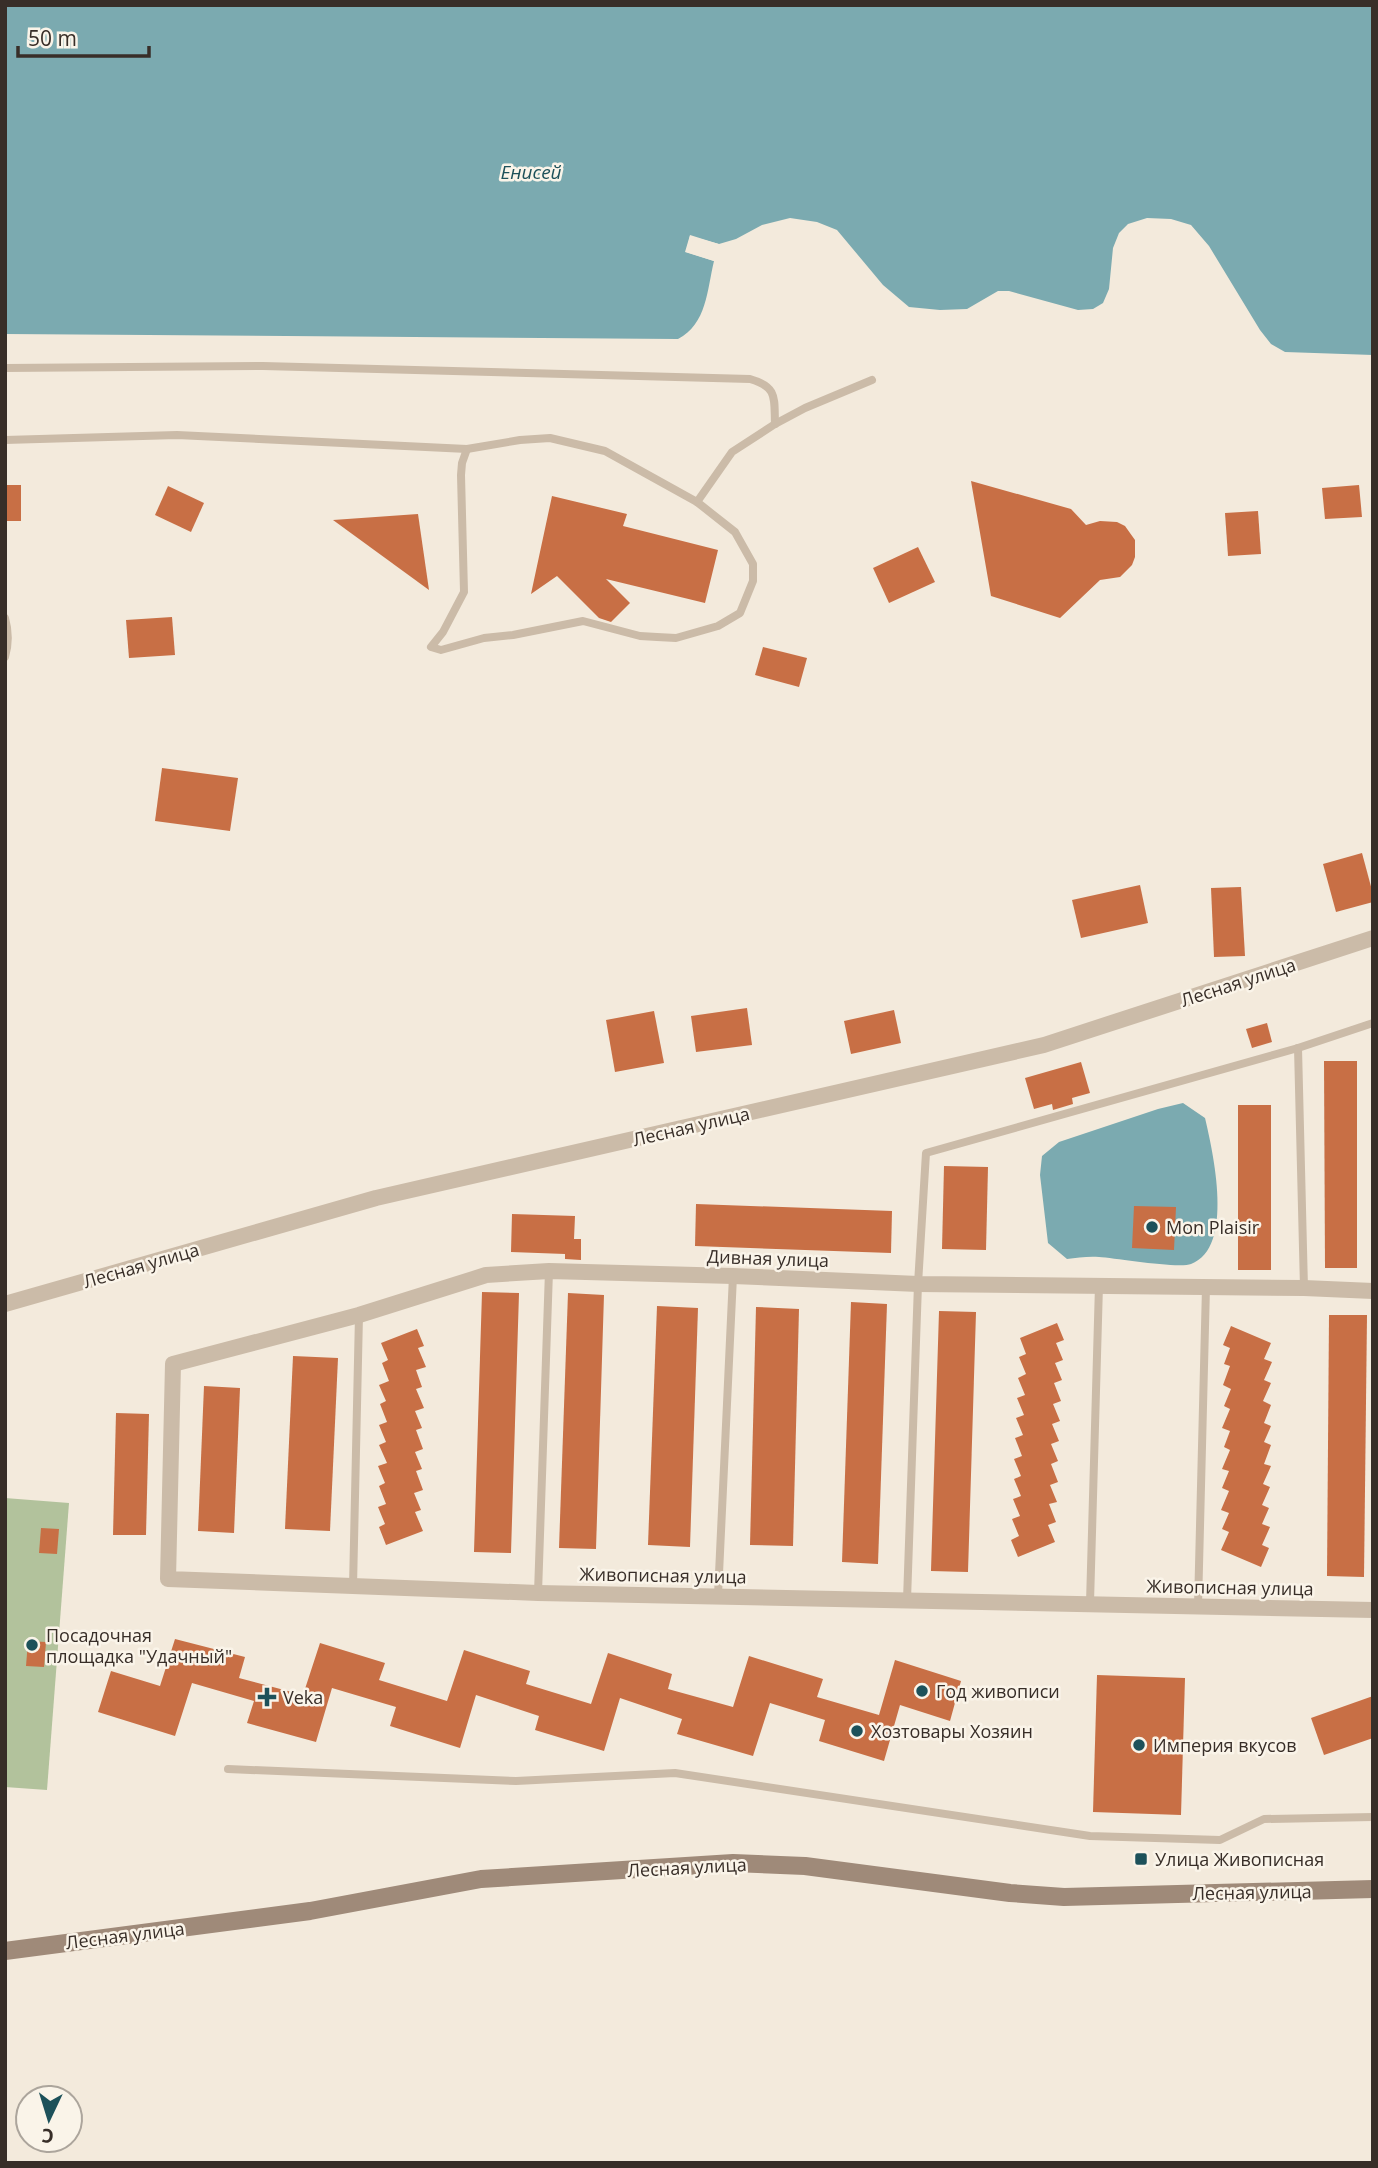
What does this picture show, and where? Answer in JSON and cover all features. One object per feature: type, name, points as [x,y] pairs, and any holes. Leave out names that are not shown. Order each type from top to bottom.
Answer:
[{"type":"main road","name":"Лесная улица","points":[[5,1951],[310,1911],[481,1879],[733,1863],[805,1866],[1010,1894],[1054,1896],[1373,1889]]},
{"type":"street","name":"Лесная улица","points":[[5,1304],[376,1198],[1044,1045],[1373,938]]},
{"type":"street","name":"Дивная улица","points":[[173,1364],[359,1315],[486,1275],[549,1271],[918,1284],[1304,1288],[1373,1292]]},
{"type":"street","name":"Живописная улица","points":[[173,1364],[168,1579],[538,1593],[1373,1610]]},
{"type":"lane","points":[[5,368],[263,366],[750,379],[765,383],[773,394],[775,424]]},
{"type":"lane","points":[[697,502],[732,452],[805,408],[872,380]]},
{"type":"lane","points":[[5,440],[177,435],[467,449],[550,438],[605,452],[697,502],[735,532],[753,564],[753,581],[740,613],[718,626],[676,638],[639,636],[583,621],[484,638],[441,650],[431,647],[443,632],[464,592],[461,475],[467,449]]},
{"type":"lane","points":[[5,618],[8,646],[5,657]]},
{"type":"lane","points":[[907,1600],[918,1284],[926,1153],[1298,1048],[1373,1023]]},
{"type":"lane","points":[[1298,1048],[1304,1288]]},
{"type":"lane","points":[[538,1593],[549,1271]]},
{"type":"lane","points":[[718,1595],[733,1276]]},
{"type":"lane","points":[[1090,1603],[1098,1285]]},
{"type":"lane","points":[[1199,1606],[1206,1287]]},
{"type":"lane","points":[[353,1587],[359,1315]]},
{"type":"lane","points":[[228,1769],[516,1781],[675,1773],[1090,1836],[1220,1840],[1264,1819],[1373,1817]]},
{"type":"green space","name":"Посадочная площадка \"Удачный\"","points":[[5,1498],[69,1503],[47,1790],[5,1787]]},
{"type":"water","name":"Енисей","points":[[5,5],[1373,5],[1373,355],[1285,352],[1271,344],[1209,246],[1191,225],[1171,219],[1147,218],[1128,224],[1119,233],[1113,248],[1109,289],[1103,303],[1093,309],[1078,310],[1009,291],[998,291],[967,309],[909,307],[883,285],[837,230],[817,222],[790,218],[762,225],[736,239],[719,244],[690,236],[686,252],[714,261],[700,315],[688,333],[678,339],[5,334]]},
{"type":"water","points":[[1183,1103],[1205,1118],[1216,1175],[1217,1220],[1213,1239],[1205,1255],[1191,1264],[1184,1265],[1095,1257],[1067,1259],[1048,1243],[1040,1175],[1042,1156],[1059,1142]]},
{"type":"pier","points":[[690,235],[725,246],[718,248],[693,240],[690,250],[715,257],[717,262],[685,252]]},
{"type":"building","points":[[971,481],[1071,509],[1086,525],[1100,521],[1117,522],[1125,526],[1135,540],[1132,565],[1120,577],[1100,580],[1060,618],[991,596]]},
{"type":"building","points":[[5,485],[21,485],[21,521],[5,521]]},
{"type":"building","points":[[1359,485],[1362,517],[1325,519],[1322,488]]},
{"type":"building","points":[[168,486],[204,503],[191,532],[155,515]]},
{"type":"building","points":[[552,496],[627,514],[623,526],[718,550],[705,603],[606,579],[630,603],[611,622],[599,618],[557,576],[531,594]]},
{"type":"building","points":[[1258,511],[1261,554],[1228,556],[1225,513]]},
{"type":"building","points":[[418,514],[429,590],[333,520]]},
{"type":"building","points":[[918,547],[935,582],[889,603],[873,568]]},
{"type":"building","points":[[172,617],[175,655],[129,658],[126,620]]},
{"type":"building","points":[[763,647],[807,658],[799,687],[755,675]]},
{"type":"building","points":[[162,768],[238,778],[230,831],[155,821]]},
{"type":"building","points":[[1362,853],[1373,902],[1336,912],[1323,864]]},
{"type":"building","points":[[1140,885],[1148,923],[1081,938],[1072,900]]},
{"type":"building","points":[[1241,887],[1245,956],[1214,957],[1211,888]]},
{"type":"building","points":[[747,1008],[752,1045],[696,1052],[691,1016]]},
{"type":"building","points":[[894,1010],[901,1043],[851,1054],[844,1021]]},
{"type":"building","points":[[654,1011],[664,1063],[615,1072],[606,1020]]},
{"type":"building","points":[[1267,1023],[1272,1042],[1252,1048],[1246,1029]]},
{"type":"building","points":[[1324,1061],[1357,1061],[1357,1268],[1325,1268]]},
{"type":"building","points":[[1081,1062],[1090,1093],[1072,1098],[1073,1104],[1053,1110],[1052,1104],[1034,1109],[1025,1078]]},
{"type":"building","points":[[1238,1105],[1271,1105],[1271,1270],[1238,1270]]},
{"type":"building","points":[[944,1166],[988,1167],[986,1250],[942,1249]]},
{"type":"building","points":[[696,1204],[892,1211],[891,1253],[695,1246]]},
{"type":"building","points":[[1134,1206],[1176,1207],[1174,1250],[1132,1248]]},
{"type":"building","points":[[512,1214],[575,1216],[574,1239],[581,1239],[581,1260],[565,1259],[565,1254],[511,1252]]},
{"type":"building","points":[[482,1292],[519,1293],[511,1553],[474,1552]]},
{"type":"building","points":[[568,1293],[604,1295],[596,1549],[559,1548]]},
{"type":"building","points":[[851,1302],[887,1304],[878,1564],[842,1562]]},
{"type":"building","points":[[657,1306],[698,1308],[690,1547],[648,1545]]},
{"type":"building","points":[[756,1307],[799,1309],[793,1546],[750,1545]]},
{"type":"building","points":[[939,1311],[976,1312],[968,1572],[931,1571]]},
{"type":"building","points":[[1329,1315],[1367,1315],[1364,1577],[1327,1576]]},
{"type":"building","points":[[1057,1323],[1064,1340],[1056,1343],[1063,1360],[1055,1363],[1062,1380],[1054,1383],[1061,1401],[1053,1404],[1060,1421],[1052,1424],[1059,1441],[1051,1444],[1058,1461],[1051,1464],[1058,1482],[1050,1485],[1057,1502],[1049,1504],[1056,1522],[1048,1525],[1055,1542],[1018,1557],[1011,1540],[1019,1536],[1012,1519],[1020,1516],[1013,1499],[1021,1496],[1014,1479],[1021,1476],[1014,1459],[1022,1456],[1015,1438],[1023,1435],[1016,1418],[1024,1415],[1017,1398],[1025,1395],[1018,1378],[1026,1374],[1019,1357],[1026,1354],[1020,1338]]},
{"type":"building","points":[[1231,1326],[1271,1343],[1264,1359],[1272,1362],[1264,1380],[1271,1383],[1263,1401],[1271,1405],[1264,1423],[1271,1426],[1264,1442],[1271,1445],[1264,1464],[1271,1466],[1263,1484],[1270,1487],[1262,1505],[1269,1508],[1262,1524],[1270,1527],[1262,1545],[1269,1548],[1261,1567],[1221,1550],[1229,1532],[1222,1529],[1229,1513],[1221,1510],[1229,1491],[1222,1488],[1229,1471],[1222,1469],[1230,1450],[1224,1447],[1230,1431],[1222,1428],[1230,1409],[1224,1406],[1231,1389],[1223,1385],[1230,1366],[1224,1364],[1230,1348],[1223,1345]]},
{"type":"building","points":[[417,1329],[424,1346],[418,1348],[426,1367],[416,1370],[422,1387],[416,1389],[424,1408],[415,1411],[422,1428],[416,1430],[423,1449],[415,1452],[422,1469],[416,1471],[423,1490],[414,1493],[421,1510],[415,1512],[423,1531],[386,1545],[379,1527],[385,1524],[378,1507],[386,1504],[379,1486],[385,1483],[378,1466],[387,1463],[379,1445],[386,1442],[379,1425],[387,1422],[380,1404],[386,1401],[379,1385],[389,1381],[382,1363],[388,1360],[381,1343]]},
{"type":"building","points":[[293,1356],[338,1358],[330,1531],[285,1529]]},
{"type":"building","points":[[204,1386],[240,1388],[234,1533],[198,1531]]},
{"type":"building","points":[[116,1413],[149,1414],[146,1535],[113,1535]]},
{"type":"building","points":[[41,1528],[59,1529],[57,1554],[39,1553]]},
{"type":"building","points":[[175,1639],[245,1657],[239,1678],[303,1695],[320,1643],[385,1663],[379,1680],[447,1701],[464,1650],[530,1671],[526,1684],[591,1704],[608,1653],[672,1674],[668,1689],[733,1707],[749,1656],[823,1679],[817,1697],[879,1715],[895,1660],[961,1681],[950,1721],[900,1705],[884,1761],[819,1741],[825,1720],[770,1703],[753,1756],[677,1734],[682,1719],[620,1698],[604,1751],[535,1730],[539,1716],[476,1695],[460,1748],[390,1726],[396,1707],[332,1688],[316,1742],[247,1723],[254,1701],[192,1683],[175,1736],[98,1712],[111,1671],[160,1686]]},
{"type":"building","points":[[28,1641],[46,1642],[44,1667],[26,1666]]},
{"type":"building","name":"Империя вкусов","points":[[1097,1675],[1185,1678],[1181,1815],[1093,1812]]},
{"type":"building","points":[[1373,1696],[1373,1738],[1324,1755],[1311,1718]]},
{"type":"place","name":"Mon Plaisir","points":[[1152,1227]]},
{"type":"place","name":"Посадочная площадка \"Удачный\"","points":[[32,1645]]},
{"type":"place","name":"Год живописи","points":[[922,1691]]},
{"type":"place","name":"Veka","points":[[267,1697]]},
{"type":"place","name":"Хозтовары Хозяин","points":[[857,1731]]},
{"type":"place","name":"Империя вкусов","points":[[1139,1745]]},
{"type":"place","name":"Улица Живописная","points":[[1141,1859]]}]
